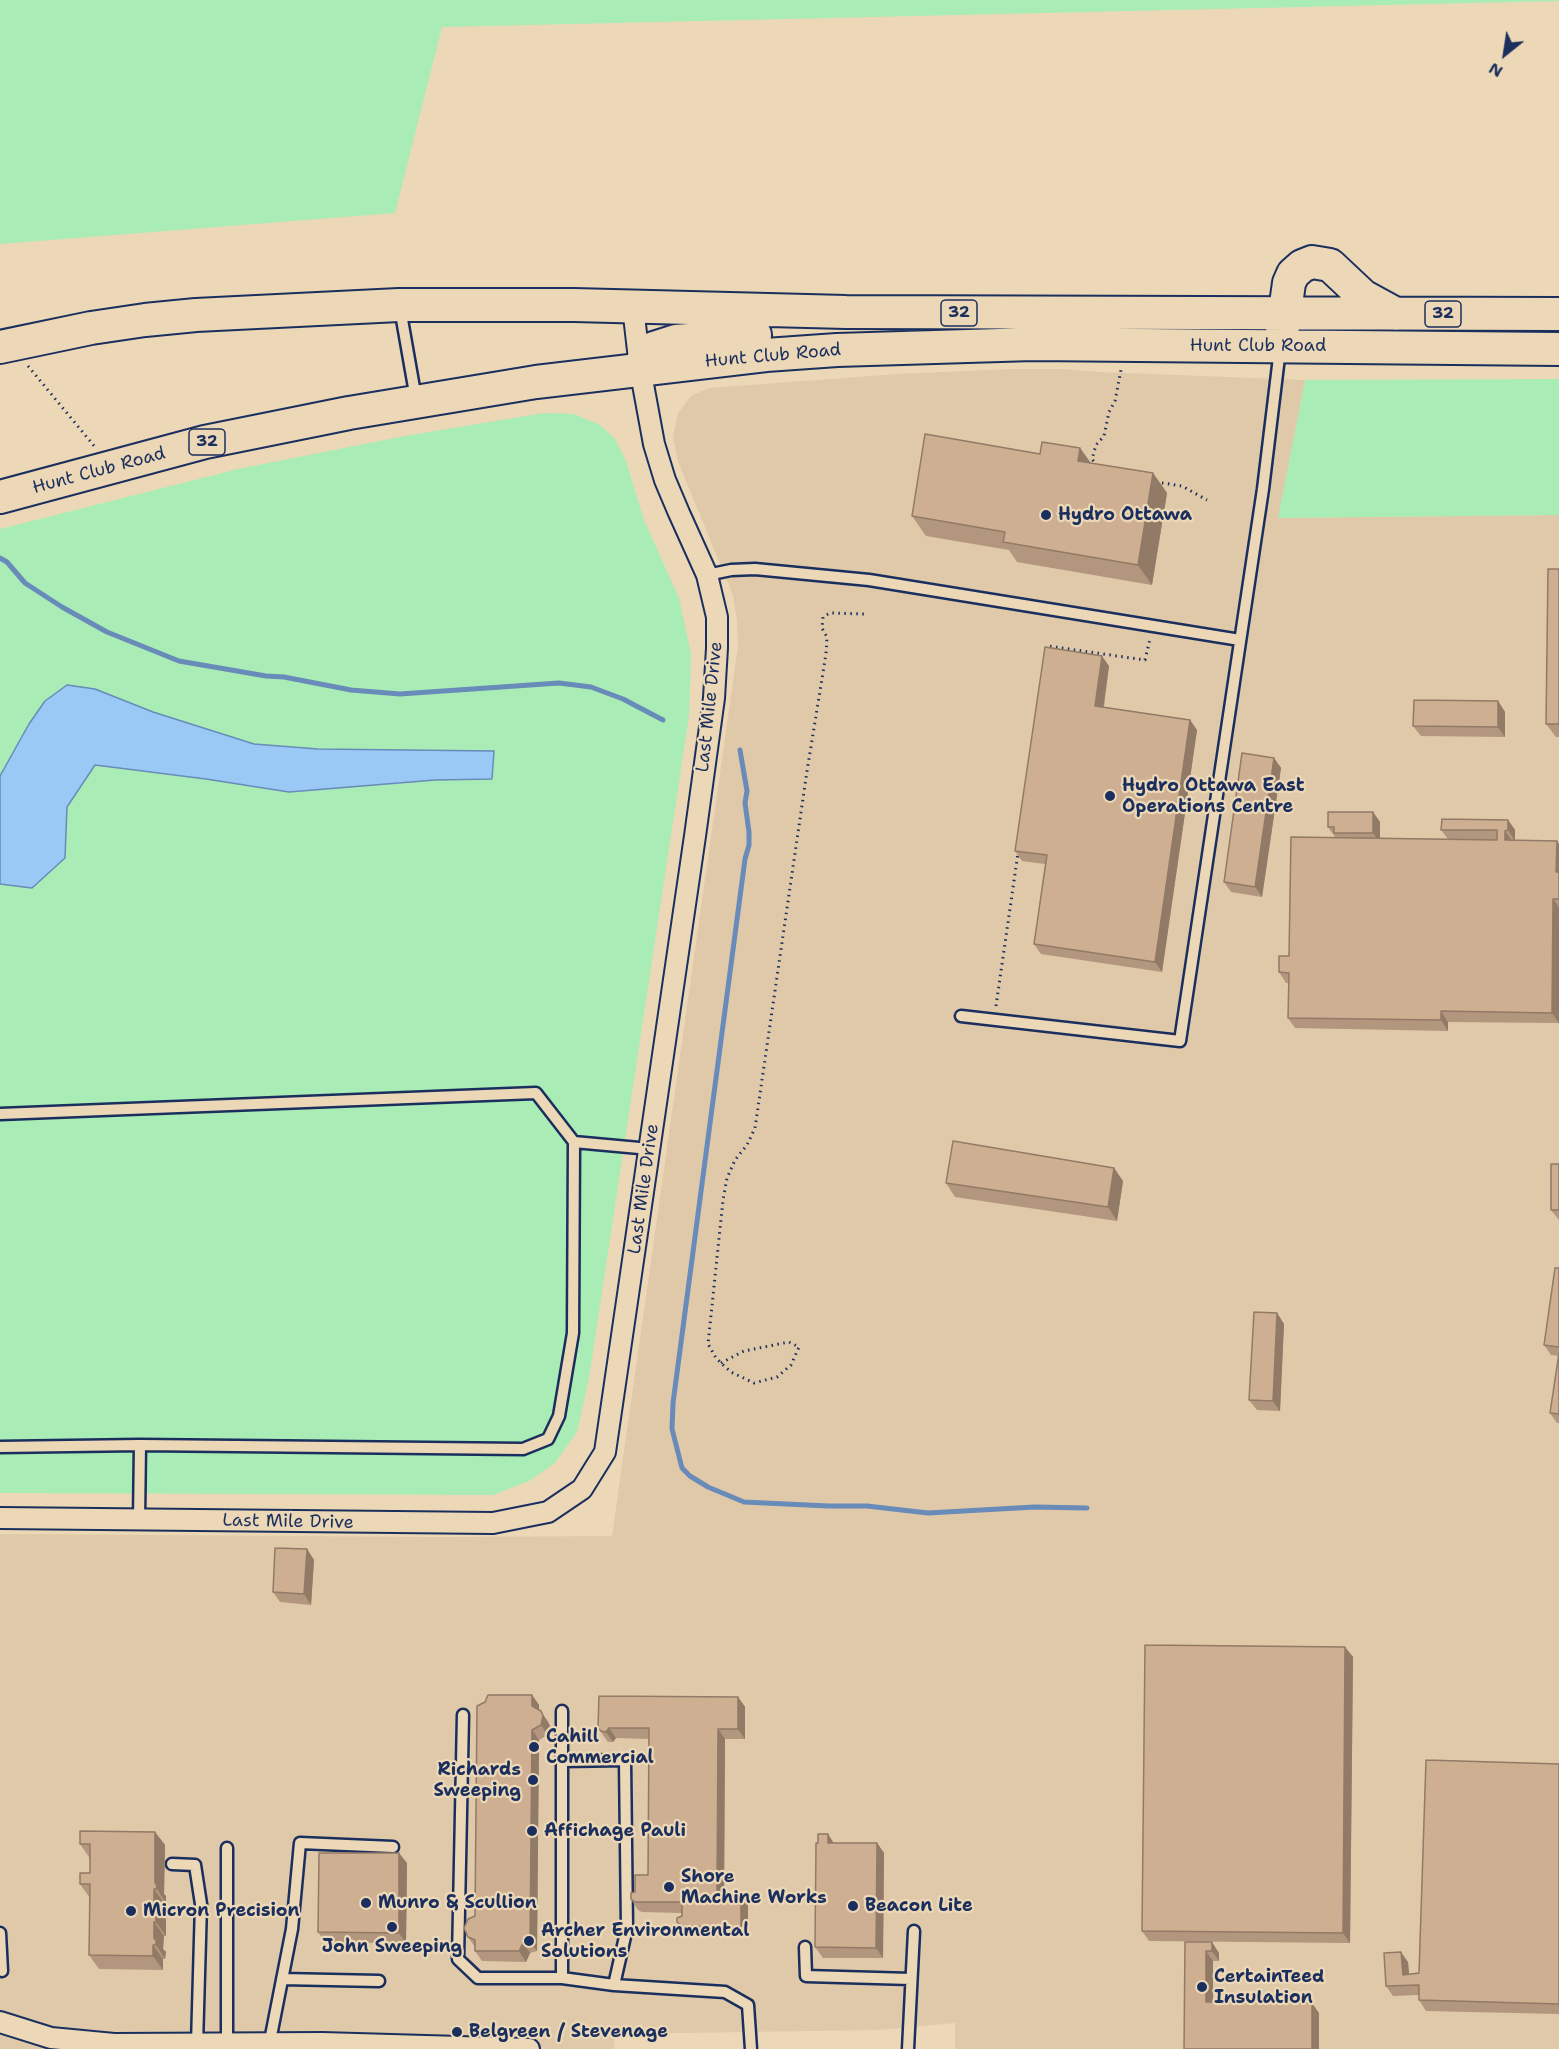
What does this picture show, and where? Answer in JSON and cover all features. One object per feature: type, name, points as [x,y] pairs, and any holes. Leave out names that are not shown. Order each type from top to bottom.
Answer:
[{"type":"main road","points":[[1280,346],[1289,283],[1293,274],[1302,266],[1312,262],[1330,265],[1363,296],[1397,314]]},
{"type":"main road","name":"Hunt Club Road","points":[[5,345],[91,327],[145,320],[196,315],[399,305],[846,312],[1559,314]]},
{"type":"main road","points":[[640,368],[646,355],[654,348],[676,341],[878,326],[1021,319],[1045,313]]},
{"type":"main road","name":"Hunt Club Road","points":[[0,497],[205,442],[416,401],[640,368],[788,353],[1033,344],[1559,349]]},
{"type":"street","name":"Last Mile Drive","points":[[0,1518],[493,1523],[548,1512],[582,1489],[605,1452],[714,698],[717,617],[707,574],[665,480],[654,444],[640,368],[633,307]]},
{"type":"street","points":[[0,2022],[51,2038],[114,2044],[226,2043],[269,2046],[529,2049]]},
{"type":"lane","points":[[399,305],[416,401]]},
{"type":"lane","points":[[961,1016],[1180,1041],[1263,489],[1280,346]]},
{"type":"lane","points":[[707,574],[754,569],[869,580],[1240,640]]},
{"type":"lane","points":[[0,1114],[536,1093],[574,1142],[573,1333],[559,1416],[548,1439],[523,1449],[140,1445],[0,1447]]},
{"type":"lane","points":[[574,1142],[650,1149]]},
{"type":"lane","points":[[139,1520],[140,1445]]},
{"type":"lane","points":[[562,1711],[562,1978]]},
{"type":"lane","points":[[462,1715],[458,1959],[478,1978],[562,1978],[614,1985],[725,1992],[748,2005],[751,2049]]},
{"type":"lane","points":[[562,1761],[625,1760],[627,1928],[614,1985]]},
{"type":"lane","points":[[269,2046],[292,1929],[300,1843],[393,1847]]},
{"type":"lane","points":[[226,1848],[226,2043]]},
{"type":"lane","points":[[172,1864],[195,1865],[201,1904],[197,2044]]},
{"type":"lane","points":[[908,2049],[914,1931]]},
{"type":"lane","points":[[0,1933],[2,1971]]},
{"type":"lane","points":[[805,1947],[806,1977],[911,1978]]},
{"type":"lane","points":[[282,1979],[379,1981]]},
{"type":"path","points":[[5,345],[111,467]]},
{"type":"path","points":[[1101,473],[1092,459],[1096,445],[1104,436],[1108,412],[1115,401],[1121,368]]},
{"type":"path","points":[[1147,480],[1182,486],[1207,500]]},
{"type":"path","points":[[722,1363],[744,1350],[789,1342],[799,1347],[791,1365],[777,1377],[753,1383],[731,1372],[716,1358],[708,1344],[727,1178],[735,1160],[747,1145],[755,1128],[826,654],[827,637],[822,628],[823,617],[830,613],[864,614]]},
{"type":"path","points":[[1046,658],[1048,646],[1145,660],[1153,626]]},
{"type":"path","points":[[994,1020],[1020,844]]},
{"type":"shaded area","points":[[1066,369],[1305,380],[1279,518],[1559,515],[1559,2049],[955,2049],[955,2023],[879,2030],[615,2034],[614,2049],[0,2049],[0,1534],[612,1536],[738,646],[733,595],[678,462],[673,437],[678,413],[691,396],[709,388],[897,374]]},
{"type":"green space","points":[[0,0],[1559,1],[442,27],[395,213],[0,244]]},
{"type":"green space","points":[[1559,379],[1559,515],[1278,518],[1305,380]]},
{"type":"green space","points":[[544,413],[574,414],[600,425],[615,439],[626,461],[644,520],[679,598],[691,654],[689,716],[589,1378],[577,1432],[555,1463],[529,1481],[493,1495],[0,1493],[0,884],[32,888],[65,858],[67,807],[94,765],[289,792],[435,780],[491,779],[494,751],[318,749],[254,744],[153,712],[95,689],[29,724],[0,776],[0,529],[238,469],[405,436]]},
{"type":"water","points":[[67,685],[95,689],[153,712],[254,744],[318,749],[494,751],[492,779],[435,780],[289,792],[95,765],[67,807],[65,858],[32,888],[0,884],[0,776],[29,724],[45,701]]},
{"type":"building","name":"Hydro Ottawa","points":[[925,434],[1040,454],[1042,442],[1080,448],[1078,461],[1153,473],[1138,565],[1003,542],[1005,532],[912,516]]},
{"type":"building","points":[[1548,569],[1559,569],[1559,724],[1546,724]]},
{"type":"building","name":"Hydro Ottawa East Operations Centre","points":[[1045,647],[1102,656],[1095,706],[1190,720],[1155,962],[1034,944],[1047,855],[1015,851]]},
{"type":"building","points":[[1414,700],[1498,701],[1498,727],[1413,726]]},
{"type":"building","points":[[1242,753],[1274,758],[1255,887],[1224,882]]},
{"type":"building","points":[[1328,812],[1373,812],[1373,833],[1334,833],[1334,827],[1328,827]]},
{"type":"building","points":[[1442,819],[1508,820],[1505,840],[1557,841],[1556,872],[1559,872],[1559,899],[1553,899],[1552,1013],[1441,1011],[1441,1020],[1288,1018],[1289,973],[1279,972],[1279,956],[1289,956],[1291,837],[1497,840],[1497,830],[1441,830]]},
{"type":"building","points":[[953,1141],[1114,1168],[1108,1207],[946,1183]]},
{"type":"building","points":[[1551,1164],[1559,1164],[1559,1210],[1551,1210]]},
{"type":"building","points":[[1555,1268],[1559,1268],[1559,1347],[1544,1345]]},
{"type":"building","points":[[1254,1312],[1277,1313],[1273,1401],[1249,1400]]},
{"type":"building","points":[[1559,1353],[1559,1414],[1550,1413]]},
{"type":"building","points":[[275,1548],[307,1549],[304,1594],[273,1592]]},
{"type":"building","points":[[1145,1645],[1345,1647],[1343,1933],[1142,1931]]},
{"type":"building","points":[[488,1695],[532,1695],[532,1706],[541,1711],[543,1716],[541,1725],[532,1730],[530,1941],[523,1943],[519,1951],[475,1951],[475,1940],[468,1937],[464,1928],[468,1919],[475,1916],[477,1706],[485,1702]]},
{"type":"building","points":[[599,1696],[738,1697],[738,1729],[718,1729],[717,1894],[741,1894],[741,1927],[682,1926],[677,1922],[677,1918],[682,1916],[682,1902],[635,1902],[631,1899],[631,1893],[635,1892],[635,1875],[648,1875],[649,1728],[609,1728],[606,1732],[601,1731],[598,1728]]},
{"type":"building","points":[[1426,1760],[1559,1764],[1559,2004],[1419,2000],[1419,1985],[1386,1986],[1384,1953],[1401,1952],[1403,1975],[1419,1973]]},
{"type":"building","name":"Micron Precision","points":[[80,1831],[155,1832],[157,1889],[154,1889],[156,1945],[153,1945],[153,1956],[89,1955],[90,1884],[80,1884],[80,1873],[90,1873],[90,1844],[80,1844]]},
{"type":"building","name":"Beacon Lite","points":[[818,1834],[828,1834],[828,1843],[877,1843],[876,1948],[815,1947]]},
{"type":"building","name":"Munro & Scullion","points":[[319,1853],[399,1853],[399,1933],[318,1932]]},
{"type":"building","name":"CertainTeed Insulation","points":[[1185,1942],[1212,1942],[1212,1951],[1206,1951],[1206,2002],[1312,2003],[1312,2049],[1184,2049]]},
{"type":"waterway","points":[[0,558],[7,562],[25,583],[62,607],[107,632],[179,661],[351,690],[400,694],[559,683],[591,687],[623,699],[663,720]]},
{"type":"waterway","points":[[740,750],[747,791],[745,803],[749,845],[745,859],[673,1403],[672,1429],[682,1468],[708,1487],[744,1502],[867,1506],[928,1513],[1035,1507],[1087,1508]]},
{"type":"place","name":"Hydro Ottawa","points":[[1046,515]]},
{"type":"place","name":"Hydro Ottawa East Operations Centre","points":[[1110,796]]},
{"type":"place","name":"Cahill Commercial","points":[[534,1747]]},
{"type":"place","name":"Richards Sweeping","points":[[533,1780]]},
{"type":"place","name":"Affichage Pauli","points":[[532,1831]]},
{"type":"place","name":"Shore Machine Works","points":[[669,1887]]},
{"type":"place","name":"Munro & Scullion","points":[[366,1903]]},
{"type":"place","name":"Beacon Lite","points":[[853,1906]]},
{"type":"place","name":"Micron Precision","points":[[131,1911]]},
{"type":"place","name":"John Sweeping","points":[[392,1927]]},
{"type":"place","name":"Archer Environmental Solutions","points":[[529,1941]]},
{"type":"place","name":"CertainTeed Insulation","points":[[1202,1987]]},
{"type":"place","name":"Belgreen / Stevenage","points":[[457,2032]]}]
